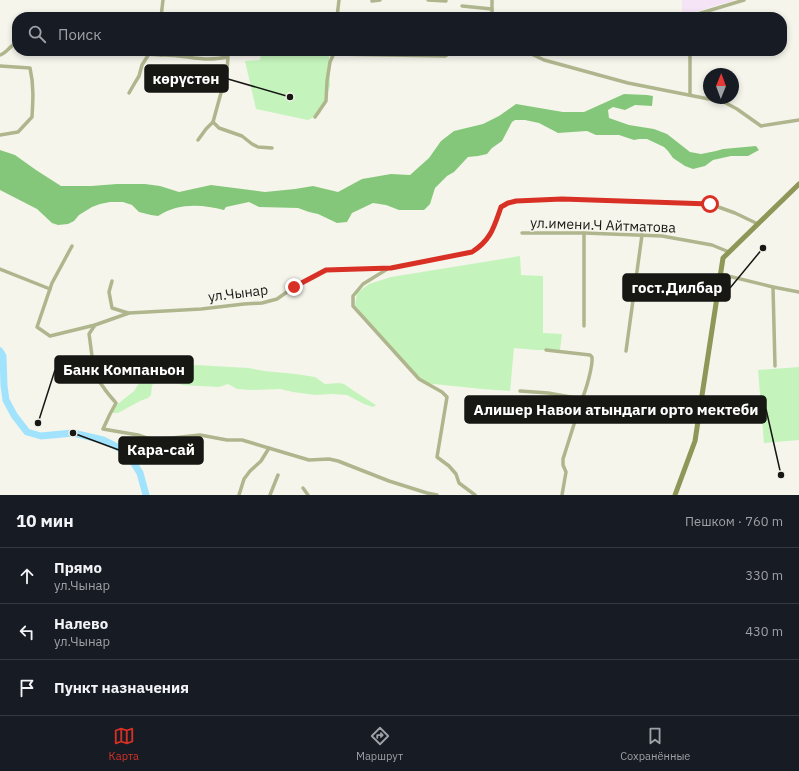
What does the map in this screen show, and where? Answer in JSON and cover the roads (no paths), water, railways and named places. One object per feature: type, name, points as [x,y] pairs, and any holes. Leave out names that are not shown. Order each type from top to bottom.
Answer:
[{"type":"street","points":[[162,12],[163,0]]},
{"type":"street","points":[[338,12],[339,0]]},
{"type":"street","points":[[372,1],[380,0]]},
{"type":"street","points":[[428,0],[446,2]]},
{"type":"street","points":[[492,0],[492,12]]},
{"type":"street","points":[[704,12],[744,0]]},
{"type":"street","points":[[462,6],[492,8]]},
{"type":"street","points":[[0,55],[12,46]]},
{"type":"street","points":[[130,94],[139,76],[142,65],[148,56]]},
{"type":"street","points":[[178,56],[210,59],[228,57],[227,71],[213,122],[198,140]]},
{"type":"street","points":[[315,117],[326,101],[327,81],[332,56]]},
{"type":"street","points":[[536,56],[544,60],[628,83],[724,102],[762,126],[799,120]]},
{"type":"street","points":[[690,56],[690,95]]},
{"type":"street","points":[[0,66],[30,68],[33,97],[32,117],[18,132],[0,135]]},
{"type":"street","points":[[213,122],[219,128],[242,136],[258,147],[272,148]]},
{"type":"street","points":[[675,495],[695,441],[723,258],[799,184]]},
{"type":"street","name":"ул.Чынар","points":[[72,246],[52,283],[37,327],[50,336],[95,325],[129,313],[201,309],[262,303],[277,299],[294,287],[326,270],[391,268],[472,252],[481,246],[490,236],[501,207],[516,201],[562,199],[710,204],[735,213],[758,224]]},
{"type":"street","name":"ул.имени.Ч Айтматова","points":[[522,233],[584,233],[662,236],[712,245],[729,252]]},
{"type":"street","points":[[584,233],[584,326]]},
{"type":"street","points":[[626,351],[642,235]]},
{"type":"street","points":[[391,268],[363,284],[353,296],[353,306],[420,379],[442,392],[447,397],[436,457],[449,466],[456,474],[459,483],[475,495]]},
{"type":"street","points":[[0,269],[50,289]]},
{"type":"street","points":[[720,274],[773,288],[799,292]]},
{"type":"street","points":[[112,281],[109,292],[112,308],[129,313]]},
{"type":"street","points":[[773,288],[775,366]]},
{"type":"street","points":[[95,325],[89,334],[95,373],[103,388],[116,403],[104,429],[138,435],[153,440],[200,435],[227,440],[242,440],[309,460],[329,459],[338,461],[389,481],[437,495]]},
{"type":"street","points":[[546,350],[592,356],[590,373],[563,459],[563,465],[566,472],[562,495]]},
{"type":"street","points":[[520,392],[548,392],[582,400]]},
{"type":"street","points":[[239,495],[244,479],[261,461],[269,448]]},
{"type":"street","points":[[270,495],[278,475]]},
{"type":"street","points":[[303,488],[308,495]]},
{"type":"waterway","points":[[0,351],[3,356],[6,400],[14,415],[27,432],[41,436],[73,433],[103,440],[123,450],[140,473],[146,495]]},
{"type":"place","name":"көрүстөн","points":[[290,97]]},
{"type":"place","name":"гост.Дилбар","points":[[763,248]]},
{"type":"place","name":"Банк Компаньон","points":[[38,423]]},
{"type":"place","name":"Кара-сай","points":[[73,433]]},
{"type":"place","name":"Алишер Навои атындаги орто мектеби","points":[[781,475]]}]
